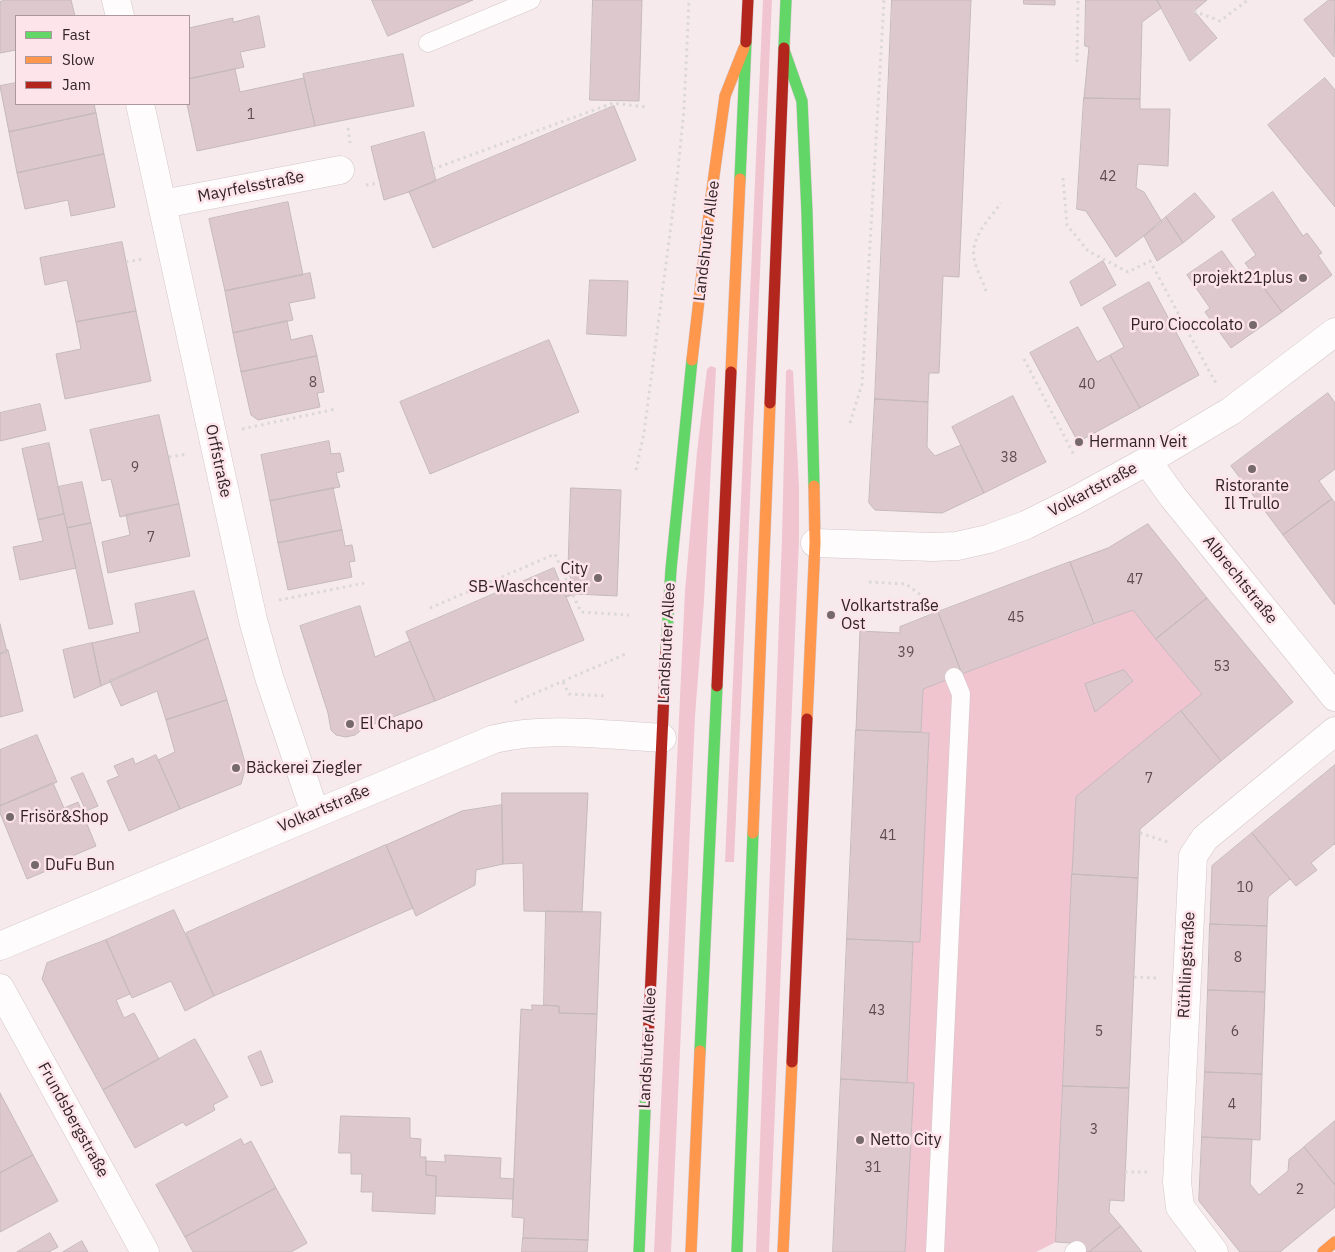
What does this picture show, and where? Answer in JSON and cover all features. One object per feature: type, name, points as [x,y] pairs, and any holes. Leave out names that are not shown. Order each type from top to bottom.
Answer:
[{"type":"main road","name":"Landshuter Allee","points":[[691,1252],[748,0]]},
{"type":"main road","points":[[737,1252],[786,0]]},
{"type":"main road","name":"Landshuter Allee","points":[[639,1252],[671,569],[683,442],[711,197],[725,96],[746,42]]},
{"type":"main road","points":[[783,1252],[816,543],[802,101],[784,48]]},
{"type":"main road","points":[[1323,1252],[1335,1242]]},
{"type":"street","points":[[116,0],[120,15]]},
{"type":"street","name":"Orffstraße","points":[[140,105],[250,606],[269,677],[315,813]]},
{"type":"street","name":"Mayrfelsstraße","points":[[163,204],[340,170]]},
{"type":"street","name":"Volkartstraße","points":[[816,543],[933,547],[957,546],[988,539],[1026,525],[1146,461],[1237,407],[1335,332]]},
{"type":"street","name":"Albrechtstraße","points":[[1146,461],[1335,697]]},
{"type":"street","name":"Volkartstraße","points":[[0,946],[476,745],[515,734],[537,732],[662,738]]},
{"type":"street","name":"Rüthlingstraße","points":[[1214,1252],[1180,1207],[1177,1182],[1193,856],[1205,838],[1335,732]]},
{"type":"street","name":"Frundsbergstraße","points":[[0,988],[145,1252]]},
{"type":"lane","points":[[428,43],[531,0]]},
{"type":"lane","points":[[935,1252],[961,694],[954,677]]},
{"type":"path","points":[[636,470],[645,423],[677,179],[684,110],[689,0]]},
{"type":"path","points":[[850,423],[862,384],[884,0]]},
{"type":"path","points":[[1076,62],[1078,0]]},
{"type":"path","points":[[1194,11],[1220,21],[1248,0]]},
{"type":"path","points":[[433,169],[613,104],[646,107]]},
{"type":"path","points":[[1063,178],[1067,225],[1088,251],[1128,272],[1150,261],[1214,380],[1237,407]]},
{"type":"path","points":[[986,291],[972,252],[974,242],[1001,203]]},
{"type":"path","points":[[1024,359],[1074,455]]},
{"type":"path","points":[[212,435],[336,409]]},
{"type":"path","points":[[430,608],[555,554],[568,584]]},
{"type":"path","points":[[869,582],[906,584],[930,602]]},
{"type":"path","points":[[250,606],[365,583]]},
{"type":"path","points":[[573,595],[580,612],[629,615]]},
{"type":"path","points":[[515,702],[628,653]]},
{"type":"path","points":[[563,682],[569,694],[607,696]]},
{"type":"path","points":[[1140,833],[1172,843]]},
{"type":"shaded area","points":[[763,0],[772,0],[734,862],[725,862]]},
{"type":"shaded area","points":[[711,366],[716,368],[704,601],[695,716],[671,1252],[654,1252],[685,591],[697,452],[707,369]]},
{"type":"shaded area","points":[[789,369],[793,371],[799,487],[799,540],[769,1252],[756,1252],[782,538],[786,371]]},
{"type":"shaded area","points":[[1133,610],[1202,694],[1076,798],[1056,1242],[1036,1252],[905,1252],[914,1083],[907,1083],[913,942],[920,942],[929,733],[921,732],[923,689]]},
{"type":"building","points":[[5,0],[71,0],[75,15],[15,15],[15,50],[0,53],[0,2]]},
{"type":"building","points":[[372,0],[473,0],[388,36]]},
{"type":"building","points":[[593,0],[642,0],[639,101],[590,100]]},
{"type":"building","points":[[892,0],[971,0],[959,277],[943,276],[939,373],[929,373],[928,402],[875,399]]},
{"type":"building","points":[[1024,0],[1055,0],[1055,5],[1024,4]]},
{"type":"building","points":[[1086,0],[1157,0],[1161,8],[1142,22],[1140,99],[1084,98],[1089,47],[1085,46]]},
{"type":"building","points":[[1157,0],[1207,0],[1194,11],[1217,38],[1190,61]]},
{"type":"building","points":[[1329,0],[1335,0],[1334,57],[1304,20]]},
{"type":"building","points":[[259,16],[265,47],[240,52],[244,67],[190,79],[190,28],[233,18],[233,22]]},
{"type":"building","points":[[403,54],[414,106],[315,126],[303,74]]},
{"type":"building","points":[[235,69],[240,92],[304,78],[315,126],[197,151],[187,105],[190,105],[190,79]]},
{"type":"building","points":[[1325,78],[1335,90],[1335,207],[1268,125]]},
{"type":"building","points":[[15,83],[15,105],[94,105],[96,113],[9,132],[0,86]]},
{"type":"building","points":[[1084,98],[1140,99],[1140,109],[1170,109],[1168,166],[1138,164],[1136,188],[1144,192],[1162,222],[1116,257],[1086,211],[1077,209]]},
{"type":"building","points":[[614,106],[636,160],[433,248],[409,192]]},
{"type":"building","points":[[96,113],[104,154],[17,173],[9,132]]},
{"type":"building","points":[[424,132],[436,181],[384,200],[371,147]]},
{"type":"building","points":[[104,154],[115,207],[71,216],[68,200],[25,209],[17,173]]},
{"type":"building","points":[[1273,192],[1303,236],[1307,233],[1322,253],[1318,255],[1332,275],[1282,312],[1245,263],[1256,255],[1232,220]]},
{"type":"building","points":[[1195,193],[1215,217],[1183,243],[1166,217]]},
{"type":"building","points":[[288,202],[303,275],[225,291],[209,219]]},
{"type":"building","points":[[1166,217],[1183,243],[1157,261],[1144,236]]},
{"type":"building","points":[[122,242],[136,311],[76,322],[67,280],[45,285],[40,258]]},
{"type":"building","points":[[1222,251],[1239,275],[1249,268],[1282,312],[1231,348],[1205,312],[1210,308],[1187,275]]},
{"type":"building","points":[[1103,261],[1116,285],[1081,306],[1070,282]]},
{"type":"building","points":[[310,273],[315,298],[289,303],[293,320],[233,333],[225,291]]},
{"type":"building","points":[[590,280],[628,281],[626,336],[587,334]]},
{"type":"building","points":[[1149,282],[1199,375],[1140,408],[1110,355],[1124,347],[1103,308]]},
{"type":"building","points":[[136,311],[151,381],[65,399],[56,354],[81,349],[76,322]]},
{"type":"building","points":[[287,321],[291,340],[312,335],[317,356],[241,372],[233,333]]},
{"type":"building","points":[[1078,327],[1097,362],[1110,355],[1140,408],[1078,442],[1030,353]]},
{"type":"building","points":[[549,340],[579,412],[430,474],[400,402]]},
{"type":"building","points":[[317,356],[324,392],[317,393],[320,407],[258,420],[251,415],[241,372]]},
{"type":"building","points":[[1328,393],[1335,403],[1335,469],[1319,481],[1332,499],[1283,535],[1231,466]]},
{"type":"building","points":[[1013,396],[1046,462],[984,493],[952,427]]},
{"type":"building","points":[[875,399],[928,402],[927,447],[935,456],[961,445],[984,493],[942,513],[875,510],[869,503]]},
{"type":"building","points":[[40,404],[46,430],[0,441],[0,413]]},
{"type":"building","points":[[159,415],[179,504],[120,517],[111,479],[102,481],[90,430]]},
{"type":"building","points":[[329,441],[331,454],[340,453],[344,471],[336,473],[340,487],[270,501],[261,455]]},
{"type":"building","points":[[49,443],[64,514],[38,520],[22,449]]},
{"type":"building","points":[[82,482],[91,523],[67,528],[58,487]]},
{"type":"building","points":[[333,488],[342,530],[278,543],[270,501]]},
{"type":"building","points":[[571,488],[621,490],[617,596],[575,594],[566,597],[562,586],[573,582],[568,573]]},
{"type":"building","points":[[1332,499],[1335,503],[1335,605],[1283,535]]},
{"type":"building","points":[[179,504],[190,556],[108,573],[102,542],[130,535],[126,515]]},
{"type":"building","points":[[64,514],[76,568],[20,580],[13,547],[43,541],[38,520]]},
{"type":"building","points":[[91,523],[113,624],[89,629],[67,528]]},
{"type":"building","points":[[1148,524],[1207,598],[1156,639],[1133,610],[1094,624],[1070,562],[1108,548]]},
{"type":"building","points":[[342,530],[345,546],[352,545],[355,561],[349,562],[352,577],[288,590],[278,543]]},
{"type":"building","points":[[1070,562],[1094,624],[962,674],[938,612]]},
{"type":"building","points":[[554,568],[584,640],[435,701],[406,632]]},
{"type":"building","points":[[194,591],[208,638],[101,686],[92,643],[140,632],[135,604]]},
{"type":"building","points":[[1207,598],[1293,702],[1221,761],[1181,711],[1202,694],[1156,639]]},
{"type":"building","points":[[360,606],[375,657],[410,641],[435,701],[364,728],[355,735],[346,737],[336,735],[331,730],[328,713],[300,626]]},
{"type":"building","points":[[938,612],[962,674],[923,689],[921,732],[856,730],[860,631],[900,633],[900,627]]},
{"type":"building","points":[[0,624],[7,652],[0,654]]},
{"type":"building","points":[[208,638],[227,700],[166,720],[157,691],[121,706],[110,681]]},
{"type":"building","points":[[92,643],[101,686],[74,698],[63,650]]},
{"type":"building","points":[[8,650],[23,711],[0,717],[0,654]]},
{"type":"building","points":[[1124,670],[1133,681],[1095,712],[1085,684]]},
{"type":"building","points":[[227,700],[246,766],[241,784],[180,809],[158,760],[175,752],[166,720]]},
{"type":"building","points":[[1181,711],[1221,761],[1140,829],[1138,878],[1072,874],[1076,797]]},
{"type":"building","points":[[856,730],[929,733],[920,942],[847,939]]},
{"type":"building","points":[[37,735],[57,782],[0,806],[0,750]]},
{"type":"building","points":[[156,755],[180,809],[129,831],[107,781],[119,776],[114,766],[133,758],[135,764]]},
{"type":"building","points":[[1335,765],[1335,845],[1311,863],[1317,870],[1296,886],[1252,833]]},
{"type":"building","points":[[83,773],[98,806],[86,811],[71,778]]},
{"type":"building","points":[[53,783],[64,808],[78,802],[96,846],[56,863],[58,866],[27,879],[0,813],[0,806]]},
{"type":"building","points":[[502,793],[588,793],[582,912],[524,911],[523,863],[503,864]]},
{"type":"building","points":[[502,805],[503,864],[476,870],[475,885],[416,916],[386,845],[462,811]]},
{"type":"building","points":[[1252,833],[1290,879],[1268,897],[1267,926],[1210,924],[1212,866]]},
{"type":"building","points":[[386,845],[413,908],[214,996],[186,933]]},
{"type":"building","points":[[1072,874],[1138,878],[1129,1088],[1063,1086]]},
{"type":"building","points":[[174,910],[214,996],[185,1011],[171,981],[132,998],[106,940]]},
{"type":"building","points":[[546,911],[601,912],[597,1014],[559,1013],[559,1006],[544,1005]]},
{"type":"building","points":[[1210,924],[1267,926],[1265,992],[1208,990]]},
{"type":"building","points":[[847,939],[913,942],[907,1083],[841,1079]]},
{"type":"building","points":[[106,940],[130,994],[116,1000],[124,1018],[134,1013],[159,1059],[103,1090],[42,979],[47,963]]},
{"type":"building","points":[[1208,990],[1265,992],[1262,1074],[1205,1072]]},
{"type":"building","points":[[532,1005],[559,1006],[559,1013],[597,1014],[588,1240],[523,1238],[524,1218],[512,1217],[521,1009],[532,1010]]},
{"type":"building","points":[[195,1039],[228,1097],[213,1105],[215,1110],[186,1126],[183,1122],[135,1148],[103,1090]]},
{"type":"building","points":[[261,1051],[273,1082],[261,1086],[248,1057]]},
{"type":"building","points":[[1205,1072],[1262,1074],[1260,1140],[1202,1137]]},
{"type":"building","points":[[841,1079],[914,1083],[905,1252],[833,1252]]},
{"type":"building","points":[[1063,1086],[1129,1088],[1124,1201],[1110,1200],[1109,1212],[1121,1226],[1089,1252],[1078,1252],[1071,1243],[1056,1242]]},
{"type":"building","points":[[0,1093],[33,1155],[0,1173]]},
{"type":"building","points":[[341,1116],[410,1118],[410,1138],[421,1139],[420,1157],[426,1157],[426,1175],[436,1176],[435,1214],[372,1211],[373,1192],[361,1192],[362,1174],[351,1174],[351,1153],[339,1153]]},
{"type":"building","points":[[1335,1121],[1335,1185],[1304,1147]]},
{"type":"building","points":[[1202,1137],[1252,1139],[1250,1184],[1259,1195],[1288,1171],[1289,1159],[1304,1147],[1335,1185],[1335,1207],[1280,1252],[1240,1252],[1199,1201]]},
{"type":"building","points":[[241,1139],[244,1145],[251,1141],[276,1188],[185,1237],[156,1185]]},
{"type":"building","points":[[33,1155],[58,1201],[0,1232],[0,1173]]},
{"type":"building","points":[[445,1155],[501,1158],[500,1178],[514,1179],[513,1199],[436,1196],[436,1176],[426,1175],[426,1161],[445,1162]]},
{"type":"building","points":[[276,1188],[307,1243],[291,1252],[193,1252],[185,1237]]},
{"type":"building","points":[[1121,1226],[1142,1252],[1089,1252]]},
{"type":"building","points":[[50,1233],[58,1247],[49,1252],[17,1252]]},
{"type":"building","points":[[523,1238],[588,1240],[587,1252],[522,1252]]},
{"type":"building","points":[[82,1241],[88,1252],[63,1252]]},
{"type":"traffic: fast","points":[[784,48],[786,0]]},
{"type":"traffic: fast","points":[[740,179],[746,42]]},
{"type":"traffic: fast","points":[[784,50],[802,101],[807,213],[814,486]]},
{"type":"traffic: fast","points":[[666,650],[671,569],[692,360]]},
{"type":"traffic: fast","points":[[700,1051],[717,686]]},
{"type":"traffic: fast","points":[[737,1252],[753,833]]},
{"type":"traffic: fast","points":[[639,1252],[647,1064]]},
{"type":"traffic: slow","points":[[692,360],[725,96],[744,48]]},
{"type":"traffic: slow","points":[[731,372],[740,179]]},
{"type":"traffic: slow","points":[[753,833],[770,403]]},
{"type":"traffic: slow","points":[[807,719],[815,543],[814,486]]},
{"type":"traffic: slow","points":[[691,1252],[700,1051]]},
{"type":"traffic: slow","points":[[783,1252],[792,1062]]},
{"type":"traffic: slow","points":[[1323,1252],[1335,1242]]},
{"type":"traffic: jam","points":[[746,42],[748,0]]},
{"type":"traffic: jam","points":[[770,403],[784,48]]},
{"type":"traffic: jam","points":[[717,686],[731,372]]},
{"type":"traffic: jam","points":[[647,1064],[666,650]]},
{"type":"traffic: jam","points":[[792,1062],[807,719]]},
{"type":"place","name":"projekt21plus","points":[[1303,278]]},
{"type":"place","name":"Puro Cioccolato","points":[[1253,325]]},
{"type":"place","name":"Hermann Veit","points":[[1079,442]]},
{"type":"place","name":"Ristorante Il Trullo","points":[[1252,469]]},
{"type":"place","name":"City SB-Waschcenter","points":[[598,578]]},
{"type":"place","name":"Volkartstraße Ost","points":[[831,615]]},
{"type":"place","name":"El Chapo","points":[[350,724]]},
{"type":"place","name":"Bäckerei Ziegler","points":[[236,768]]},
{"type":"place","name":"Frisör&Shop","points":[[10,817]]},
{"type":"place","name":"DuFu Bun","points":[[35,865]]},
{"type":"place","name":"Netto City","points":[[860,1140]]}]
